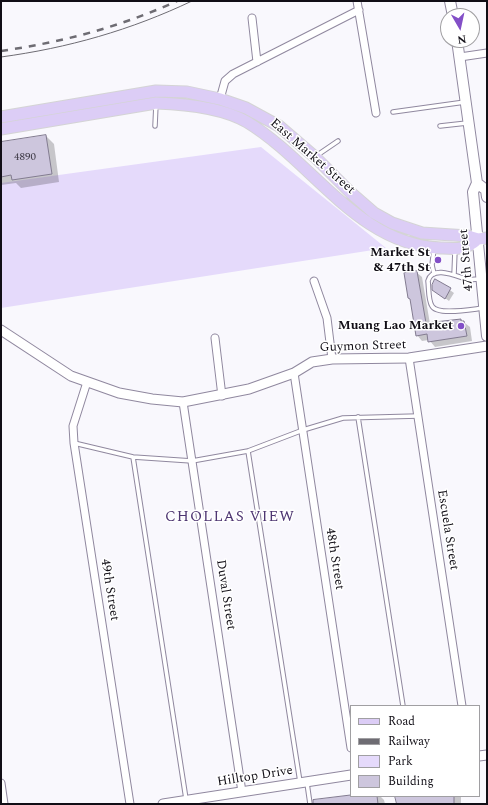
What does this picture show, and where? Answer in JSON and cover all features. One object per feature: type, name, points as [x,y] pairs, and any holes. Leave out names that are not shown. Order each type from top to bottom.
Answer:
[{"type":"main road","name":"47th Street","points":[[458,48],[477,183],[473,192],[482,238],[481,279],[487,336]]},
{"type":"main road","name":"East Market Street","points":[[1,117],[156,91],[187,92],[220,99],[246,108],[279,126],[315,157],[351,193],[374,213],[392,223],[422,233],[482,238]]},
{"type":"main road","points":[[156,103],[175,98],[216,103],[220,99]]},
{"type":"main road","name":"East Market Street","points":[[1,129],[156,103],[177,104],[217,111],[246,121],[272,138],[364,221],[392,238],[435,248],[469,246],[482,238]]},
{"type":"main road","name":"47th Street","points":[[477,183],[486,190],[487,197]]},
{"type":"street","points":[[357,1],[376,113]]},
{"type":"street","points":[[220,99],[225,82],[233,74],[359,10]]},
{"type":"street","points":[[252,18],[257,62]]},
{"type":"street","points":[[460,57],[487,53]]},
{"type":"street","points":[[314,280],[327,318],[332,359]]},
{"type":"street","name":"Guymon Street","points":[[1,330],[71,376],[120,393],[152,399],[183,402],[222,396],[249,389],[294,373],[312,362],[332,359],[409,358],[487,346]]},
{"type":"street","points":[[215,338],[222,396]]},
{"type":"street","name":"Escuela Street","points":[[409,358],[462,705]]},
{"type":"street","name":"48th Street","points":[[294,373],[350,741]]},
{"type":"street","name":"49th Street","points":[[87,382],[73,426],[74,443],[130,804]]},
{"type":"street","name":"Duval Street","points":[[183,402],[242,792]]},
{"type":"street","name":"Hilltop Drive","points":[[163,804],[350,775]]},
{"type":"street","points":[[1,783],[4,804]]},
{"type":"lane","points":[[392,112],[466,102]]},
{"type":"lane","points":[[155,126],[156,103]]},
{"type":"lane","points":[[440,126],[468,122]]},
{"type":"lane","points":[[315,157],[338,141]]},
{"type":"lane","points":[[434,274],[432,265],[435,248]]},
{"type":"lane","points":[[454,275],[455,248]]},
{"type":"lane","points":[[481,279],[468,280],[454,275],[434,274],[429,277],[428,281],[431,306],[435,310],[445,312],[484,308]]},
{"type":"lane","points":[[74,443],[133,457],[192,461],[248,451],[303,430],[343,418],[418,416]]},
{"type":"lane","points":[[358,417],[403,705]]},
{"type":"lane","points":[[248,451],[304,782],[310,804]]},
{"type":"lane","points":[[133,457],[187,800]]},
{"type":"green space","points":[[261,147],[386,248],[1,308],[1,183]]},
{"type":"building","points":[[46,135],[52,174],[12,180],[11,175],[1,177],[1,142]]},
{"type":"building","points":[[417,271],[426,323],[461,319],[461,321],[464,321],[467,336],[428,342],[427,334],[416,336],[404,273]]},
{"type":"building","points":[[435,279],[451,288],[445,299],[432,290],[432,285]]},
{"type":"building","points":[[350,795],[350,797],[377,797],[378,804],[313,804],[313,800]]},
{"type":"building","points":[[395,797],[454,797],[454,804],[397,804]]},
{"type":"tram line","points":[[1,57],[51,49],[99,36],[146,21],[192,1]]},
{"type":"railway","points":[[1,51],[47,43],[113,26],[177,1]]},
{"type":"place","name":"Market St & 47th St","points":[[438,260]]},
{"type":"place","name":"Muang Lao Market","points":[[461,326]]},
{"type":"district","name":"CHOLLAS VIEW","points":[[230,518]]}]
